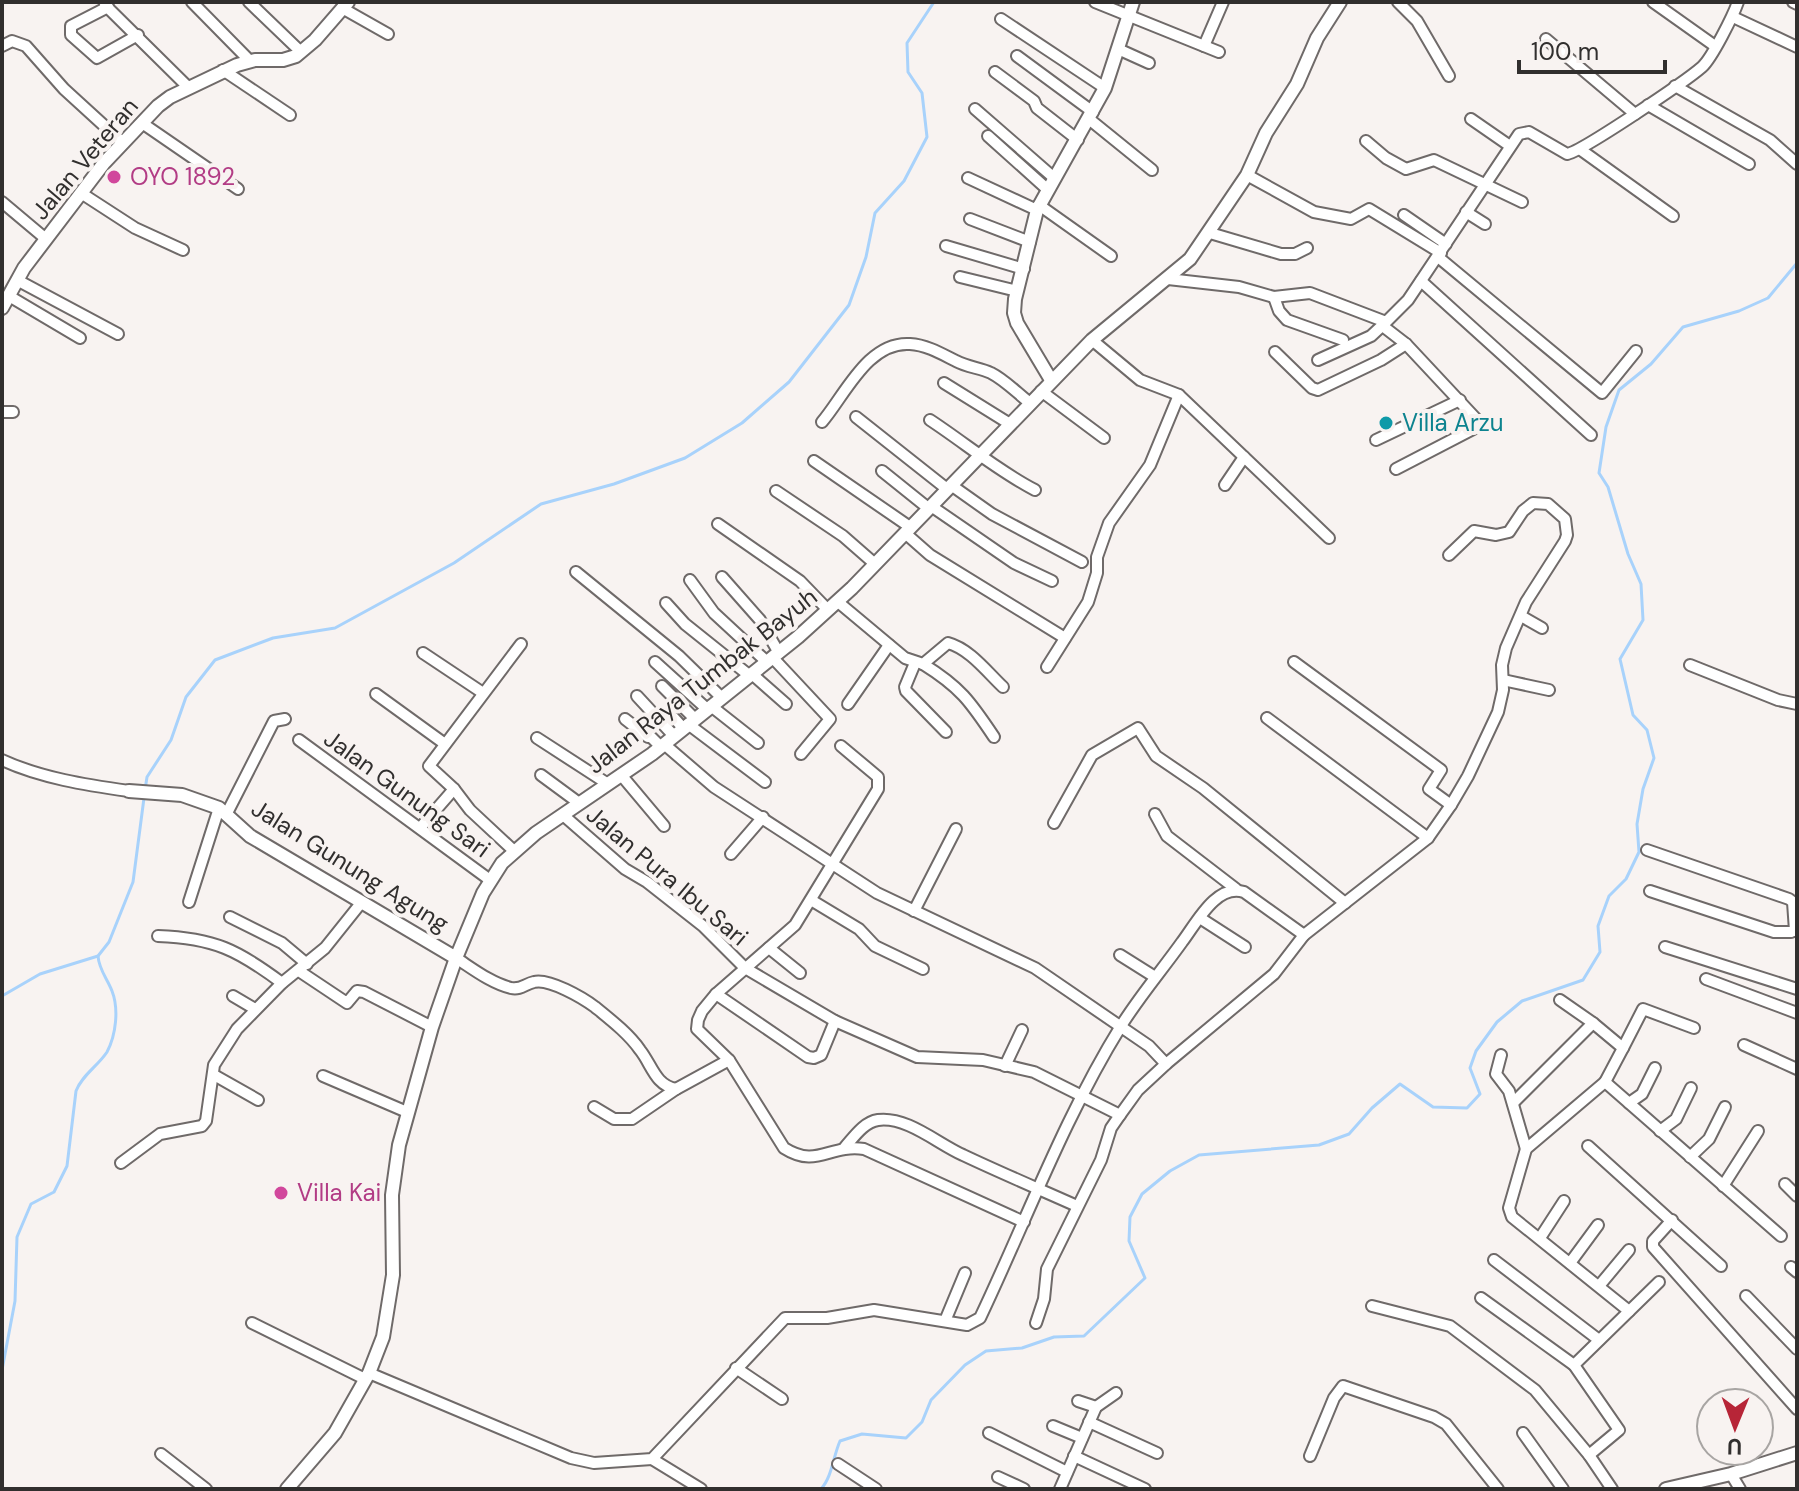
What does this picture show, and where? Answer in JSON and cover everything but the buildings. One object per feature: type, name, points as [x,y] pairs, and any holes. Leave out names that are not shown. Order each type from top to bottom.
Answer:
[{"type":"street","points":[[192,2],[250,61]]},
{"type":"street","points":[[249,2],[301,52],[346,4],[388,34]]},
{"type":"street","points":[[1095,2],[1131,8],[1219,52]]},
{"type":"street","points":[[1204,46],[1223,2]]},
{"type":"street","name":"Jalan Raya Tumbak Bayuh","points":[[287,1489],[335,1433],[367,1376],[383,1337],[391,1303],[393,1275],[393,1171],[432,1027],[456,958],[490,880],[514,851],[622,776],[773,658],[833,606],[1092,340],[1190,259],[1247,175],[1266,133],[1297,84],[1317,38],[1340,2]]},
{"type":"street","points":[[1398,2],[1417,21],[1449,76]]},
{"type":"street","points":[[1653,2],[1715,46]]},
{"type":"street","points":[[1318,360],[1371,336],[1408,300],[1519,134],[1529,132],[1559,152],[1581,150],[1704,66],[1733,17],[1738,2]]},
{"type":"street","points":[[138,35],[97,58],[71,35],[71,26],[105,4],[138,35],[189,88]]},
{"type":"street","points":[[1051,380],[1015,318],[1017,291],[1038,208],[1105,88],[1131,8]]},
{"type":"street","points":[[1733,17],[1797,47]]},
{"type":"street","points":[[1001,19],[1105,88]]},
{"type":"street","points":[[1546,39],[1635,114]]},
{"type":"street","points":[[2,46],[12,41],[26,46],[64,89],[122,142]]},
{"type":"street","points":[[1118,49],[1149,63]]},
{"type":"street","name":"Jalan Veteran","points":[[4,303],[46,239],[122,142],[170,97],[223,70],[250,61],[288,59],[301,52]]},
{"type":"street","points":[[1017,56],[1152,170]]},
{"type":"street","points":[[223,70],[290,115]]},
{"type":"street","points":[[995,72],[1078,140]]},
{"type":"street","points":[[1675,86],[1770,140],[1797,164]]},
{"type":"street","points":[[1648,105],[1749,164]]},
{"type":"street","points":[[975,109],[1050,183]]},
{"type":"street","points":[[1471,119],[1510,146]]},
{"type":"street","points":[[142,123],[238,189]]},
{"type":"street","points":[[988,136],[1050,183]]},
{"type":"street","points":[[1366,141],[1386,158],[1406,169],[1432,160],[1522,202]]},
{"type":"street","points":[[1581,150],[1673,216]]},
{"type":"street","points":[[1247,175],[1314,212],[1351,219],[1369,209],[1442,252]]},
{"type":"street","points":[[968,178],[1038,208],[1111,256]]},
{"type":"street","points":[[81,193],[135,228],[183,250]]},
{"type":"street","points":[[2,202],[46,239]]},
{"type":"street","points":[[1466,212],[1485,224]]},
{"type":"street","points":[[1404,215],[1602,393],[1636,351]]},
{"type":"street","points":[[970,219],[1030,242]]},
{"type":"street","points":[[1210,233],[1290,255],[1307,248]]},
{"type":"street","points":[[946,246],[1024,269]]},
{"type":"street","points":[[960,277],[1017,291]]},
{"type":"street","points":[[1168,279],[1239,287],[1274,297],[1310,293],[1385,324],[1478,421],[1478,425],[1396,469]]},
{"type":"street","points":[[17,280],[118,334]]},
{"type":"street","points":[[1421,281],[1591,435]]},
{"type":"street","points":[[1274,297],[1279,311],[1287,320],[1343,340]]},
{"type":"street","points":[[4,303],[80,338]]},
{"type":"street","points":[[1092,340],[1140,380],[1179,395],[1329,538]]},
{"type":"street","points":[[822,422],[847,385],[874,357],[890,347],[908,343],[991,373],[1030,403]]},
{"type":"street","points":[[1275,352],[1312,388],[1318,390],[1381,360],[1406,344]]},
{"type":"street","points":[[944,383],[1010,424]]},
{"type":"street","points":[[1041,391],[1104,438]]},
{"type":"street","points":[[1047,667],[1088,602],[1095,586],[1097,557],[1109,523],[1150,465],[1179,395]]},
{"type":"street","points":[[1376,440],[1460,400]]},
{"type":"street","points":[[856,417],[949,487],[1082,562]]},
{"type":"street","points":[[930,420],[982,454],[1007,475],[1035,490]]},
{"type":"street","points":[[1225,485],[1244,457]]},
{"type":"street","points":[[814,461],[908,530],[930,555],[1065,638]]},
{"type":"street","points":[[882,471],[1014,563],[1052,581]]},
{"type":"street","points":[[776,491],[843,536],[875,564]]},
{"type":"street","points":[[1036,1323],[1044,1299],[1047,1269],[1101,1160],[1111,1128],[1138,1090],[1274,974],[1304,935],[1428,838],[1451,805],[1498,712],[1506,648],[1526,602],[1567,535],[1565,519],[1548,504],[1533,503],[1523,511],[1509,532],[1496,535],[1474,531],[1449,555]]},
{"type":"street","points":[[718,524],[889,645],[952,682],[973,704],[994,737]]},
{"type":"street","points":[[576,572],[679,656],[713,704]]},
{"type":"street","points":[[722,577],[760,620],[773,658]]},
{"type":"street","points":[[690,580],[714,613],[773,658],[830,719],[801,754]]},
{"type":"street","points":[[666,603],[685,624],[786,704]]},
{"type":"street","points":[[1521,616],[1542,628]]},
{"type":"street","points":[[946,732],[906,691],[905,687],[919,664],[948,643],[953,644],[964,650],[1003,687]]},
{"type":"street","points":[[514,851],[429,766],[521,644]]},
{"type":"street","points":[[848,704],[889,645]]},
{"type":"street","points":[[423,653],[483,693]]},
{"type":"street","points":[[655,662],[713,704],[758,743]]},
{"type":"street","points":[[1294,662],[1441,770],[1429,789],[1451,805]]},
{"type":"street","points":[[1690,665],[1778,700],[1797,704]]},
{"type":"street","points":[[1503,680],[1549,690]]},
{"type":"street","points":[[662,686],[677,733]]},
{"type":"street","points":[[376,694],[445,744]]},
{"type":"street","points":[[637,696],[677,733],[714,787],[877,893],[1035,968],[1149,1046],[1166,1064]]},
{"type":"street","points":[[674,718],[677,733]]},
{"type":"street","points":[[1267,718],[1428,838]]},
{"type":"street","points":[[189,902],[223,812],[274,721],[285,719]]},
{"type":"street","points":[[625,719],[648,737],[677,733],[765,782]]},
{"type":"street","points":[[1054,823],[1092,755],[1138,728],[1156,756],[1203,788],[1345,903]]},
{"type":"street","points":[[537,738],[608,784]]},
{"type":"street","name":"Jalan Gunung Sari","points":[[299,740],[490,880]]},
{"type":"street","points":[[841,746],[878,777],[880,785],[795,925],[716,994],[702,1011],[697,1029],[729,1060],[784,1148],[807,1158],[845,1147],[864,1149],[1024,1222]]},
{"type":"street","points":[[2,760],[21,769],[55,778],[129,791]]},
{"type":"street","points":[[541,775],[579,803]]},
{"type":"street","points":[[622,776],[664,826]]},
{"type":"street","points":[[420,828],[454,789]]},
{"type":"street","name":"Jalan Gunung Agung","points":[[129,791],[153,791],[191,798],[223,812],[250,836],[456,958]]},
{"type":"street","points":[[1155,814],[1167,836],[1236,889],[1304,935]]},
{"type":"street","name":"Jalan Pura Ibu Sari","points":[[563,815],[625,869],[647,882],[703,926],[745,968],[835,1021],[917,1057],[983,1060],[1034,1072],[1120,1115]]},
{"type":"street","points":[[731,854],[763,817]]},
{"type":"street","points":[[914,911],[956,829]]},
{"type":"street","points":[[1647,850],[1789,899],[1793,902],[1796,930],[1774,932],[1650,891]]},
{"type":"street","points":[[652,1459],[785,1318],[827,1318],[874,1310],[967,1325],[980,1318],[1081,1096],[1120,1027],[1200,918],[1222,894],[1236,889]]},
{"type":"street","points":[[811,900],[865,933],[875,946],[923,969]]},
{"type":"street","points":[[121,1163],[160,1134],[202,1126],[206,1121],[214,1065],[237,1029],[282,983],[325,948],[361,903]]},
{"type":"street","points":[[230,917],[282,943],[303,967],[347,1003],[357,991],[364,992],[432,1027]]},
{"type":"street","points":[[1200,918],[1245,947]]},
{"type":"street","points":[[158,936],[195,937],[212,943],[249,959],[282,983]]},
{"type":"street","points":[[1665,947],[1797,989]]},
{"type":"street","points":[[769,948],[800,973]]},
{"type":"street","points":[[1120,955],[1155,977]]},
{"type":"street","points":[[456,958],[512,988],[546,981],[578,996],[625,1034],[640,1050],[660,1081],[676,1089]]},
{"type":"street","points":[[1706,979],[1797,1013]]},
{"type":"street","points":[[716,994],[814,1058],[821,1055],[835,1021]]},
{"type":"street","points":[[233,996],[255,1009]]},
{"type":"street","points":[[1560,1000],[1623,1048]]},
{"type":"street","points":[[1526,1149],[1605,1082],[1643,1009],[1694,1028]]},
{"type":"street","points":[[1513,1103],[1593,1023]]},
{"type":"street","points":[[1005,1066],[1022,1030]]},
{"type":"street","points":[[1744,1045],[1797,1069]]},
{"type":"street","points":[[1501,1055],[1496,1074],[1509,1091],[1526,1149],[1509,1208],[1512,1217],[1629,1311]]},
{"type":"street","points":[[594,1107],[614,1119],[632,1119],[676,1089],[729,1060]]},
{"type":"street","points":[[1629,1103],[1642,1094],[1655,1068]]},
{"type":"street","points":[[214,1075],[258,1100]]},
{"type":"street","points":[[323,1076],[407,1112]]},
{"type":"street","points":[[1605,1082],[1781,1236]]},
{"type":"street","points":[[1660,1131],[1676,1119],[1691,1088]]},
{"type":"street","points":[[1690,1157],[1709,1139],[1725,1107]]},
{"type":"street","points":[[845,1147],[868,1124],[876,1120],[889,1121],[906,1126],[955,1152],[1077,1206]]},
{"type":"street","points":[[1723,1186],[1758,1131]]},
{"type":"street","points":[[1588,1146],[1721,1266]]},
{"type":"street","points":[[1785,1184],[1797,1196]]},
{"type":"street","points":[[1540,1238],[1564,1201]]},
{"type":"street","points":[[1672,1220],[1653,1244],[1797,1409]]},
{"type":"street","points":[[1570,1263],[1598,1225]]},
{"type":"street","points":[[1599,1286],[1629,1250]]},
{"type":"street","points":[[1494,1260],[1599,1340]]},
{"type":"street","points":[[945,1321],[965,1273]]},
{"type":"street","points":[[1574,1365],[1659,1282]]},
{"type":"street","points":[[1746,1296],[1797,1349]]},
{"type":"street","points":[[1481,1298],[1574,1365],[1619,1430],[1589,1455]]},
{"type":"street","points":[[1372,1306],[1450,1326],[1535,1390],[1589,1455],[1612,1489]]},
{"type":"street","points":[[252,1323],[367,1376],[571,1458],[594,1463],[652,1459],[701,1489]]},
{"type":"street","points":[[736,1368],[782,1399]]},
{"type":"street","points":[[1310,1456],[1334,1398],[1343,1386],[1434,1417],[1446,1424],[1498,1489]]},
{"type":"street","points":[[1060,1489],[1096,1407],[1116,1393]]},
{"type":"street","points":[[1078,1401],[1096,1407]]},
{"type":"street","points":[[1089,1422],[1157,1453]]},
{"type":"street","points":[[1053,1426],[1082,1438]]},
{"type":"street","points":[[989,1433],[1067,1472]]},
{"type":"street","points":[[1523,1433],[1563,1489]]},
{"type":"street","points":[[1666,1489],[1731,1474],[1797,1453]]},
{"type":"street","points":[[161,1454],[206,1489]]},
{"type":"street","points":[[1074,1456],[1145,1489]]},
{"type":"street","points":[[838,1464],[876,1489]]},
{"type":"street","points":[[1731,1474],[1740,1489]]},
{"type":"street","points":[[998,1477],[1024,1489]]},
{"type":"waterway","points":[[145,790],[147,777],[171,740],[186,697],[215,660],[273,638],[335,628],[454,563],[541,504],[614,484],[685,458],[742,423],[789,382],[849,305],[866,257],[875,213],[904,181],[927,137],[922,93],[908,72],[907,43],[934,2]]},
{"type":"waterway","points":[[821,1489],[830,1473],[840,1441],[862,1434],[906,1438],[922,1422],[931,1400],[965,1365],[986,1351],[1022,1348],[1054,1337],[1084,1336],[1145,1278],[1129,1241],[1130,1217],[1142,1194],[1170,1171],[1199,1155],[1319,1145],[1349,1134],[1372,1108],[1400,1084],[1433,1107],[1467,1108],[1480,1094],[1470,1068],[1476,1051],[1497,1022],[1522,1001],[1583,980],[1600,952],[1598,926],[1609,896],[1626,879],[1639,852],[1637,824],[1643,789],[1654,758],[1647,730],[1633,715],[1620,659],[1643,620],[1641,584],[1628,554],[1608,487],[1599,473],[1606,427],[1619,390],[1651,364],[1683,327],[1739,311],[1768,298],[1797,263]]},
{"type":"waterway","points":[[2,996],[40,974],[98,956],[109,942],[133,882],[144,798]]},
{"type":"waterway","points":[[2,1370],[15,1301],[17,1237],[31,1204],[54,1192],[67,1166],[76,1091],[107,1052],[113,1038],[116,1022],[114,998],[98,956]]},
{"type":"place","name":"OYO 1892","points":[[114,177]]},
{"type":"place","name":"Villa Arzu","points":[[1386,423]]},
{"type":"place","name":"Villa Kai","points":[[281,1193]]}]
